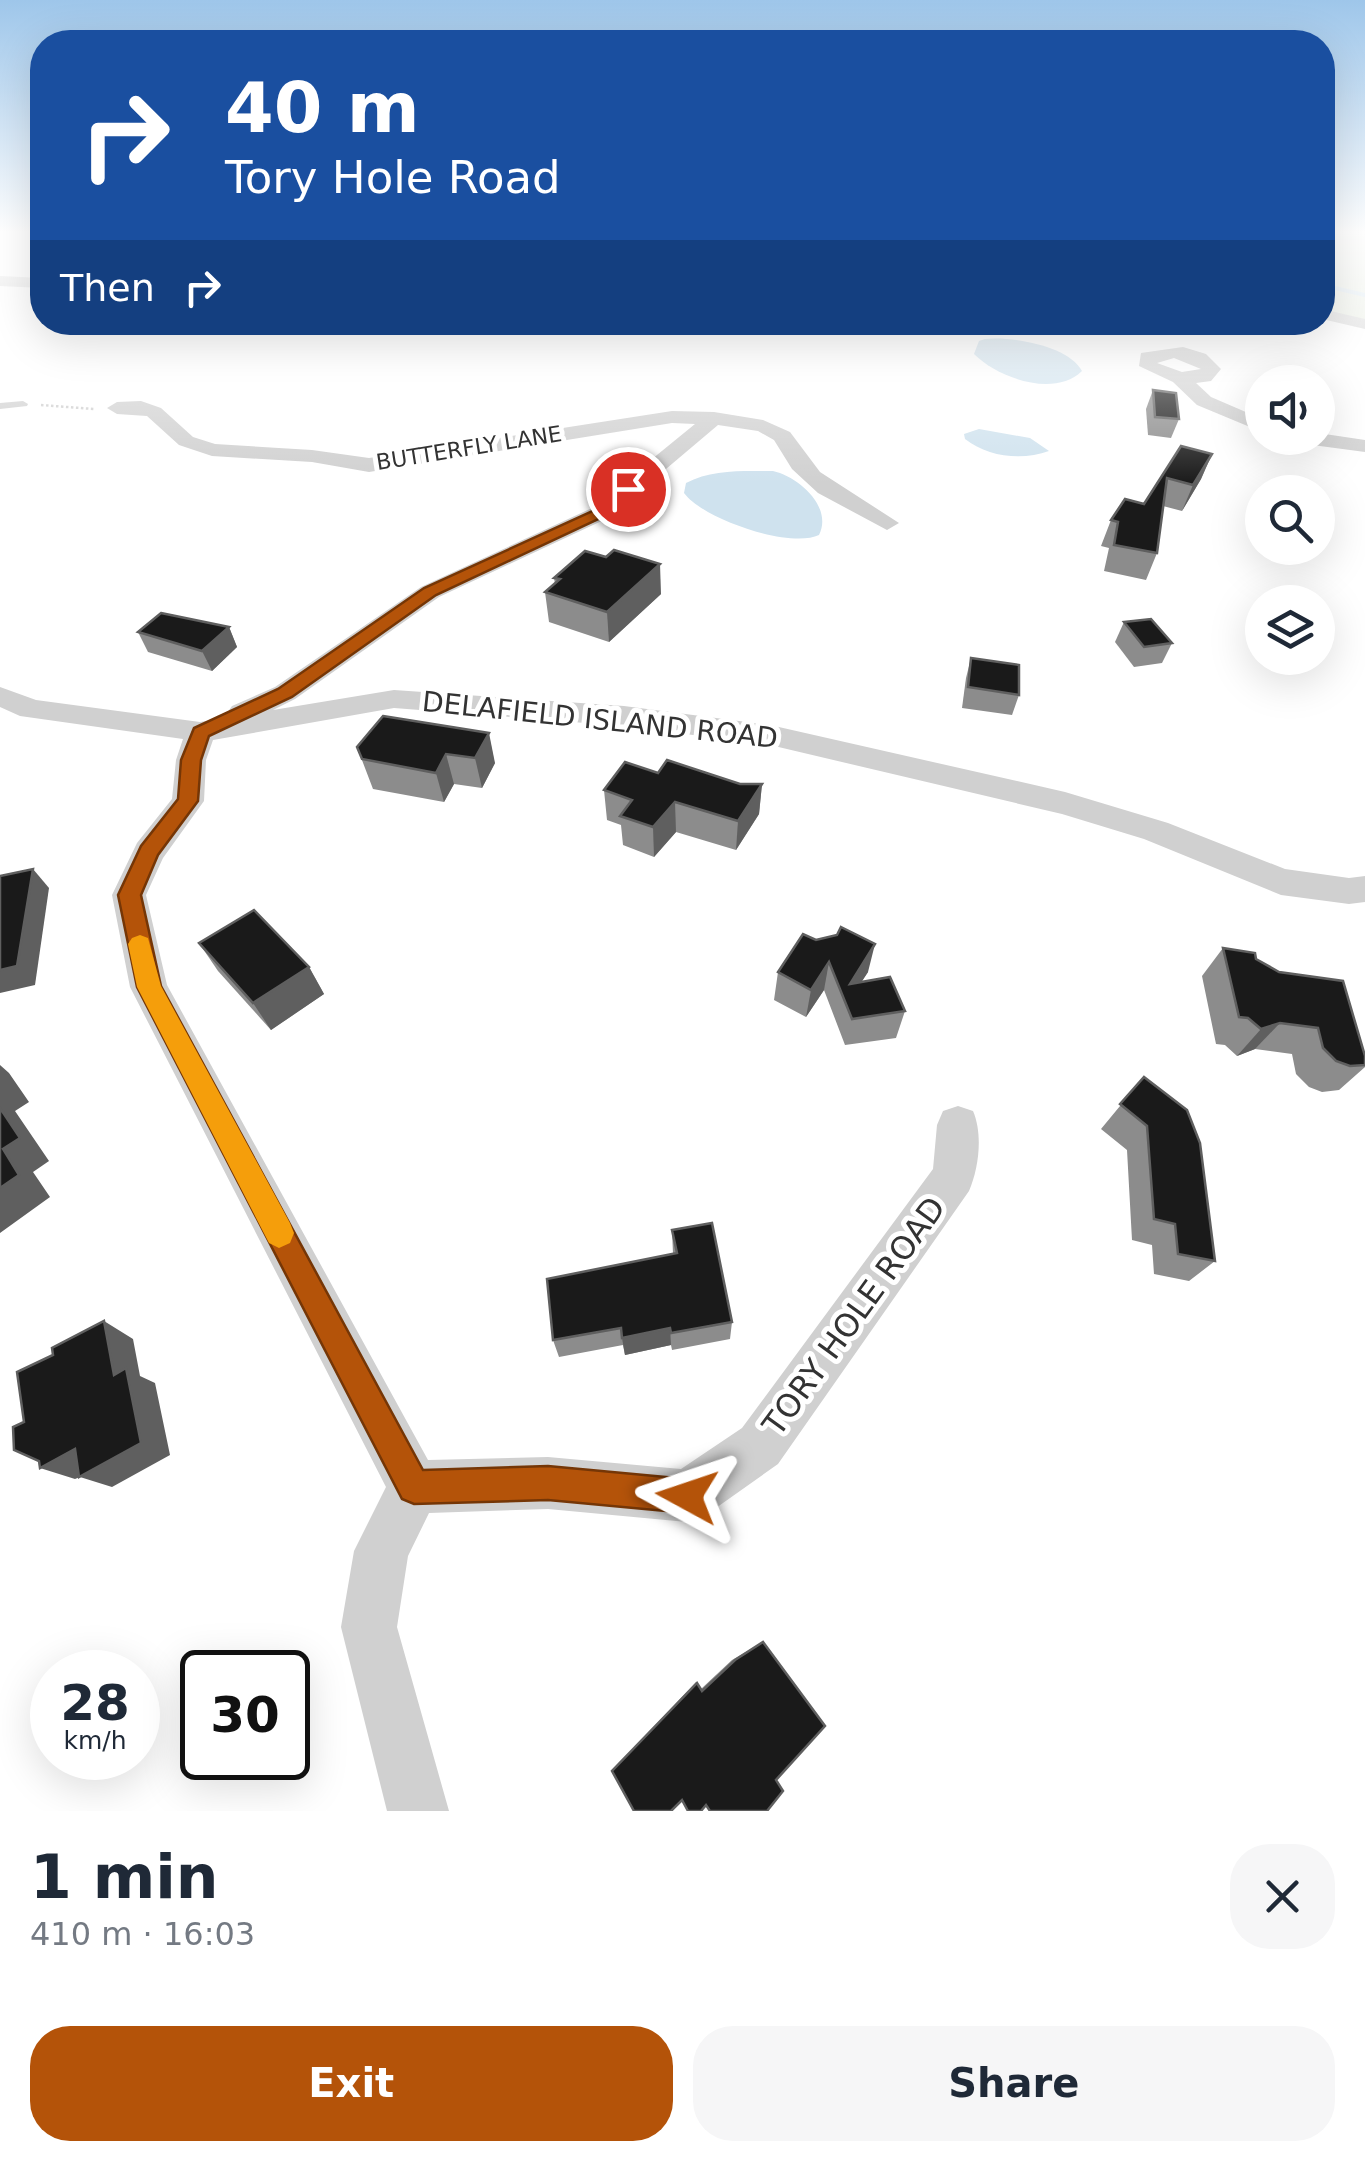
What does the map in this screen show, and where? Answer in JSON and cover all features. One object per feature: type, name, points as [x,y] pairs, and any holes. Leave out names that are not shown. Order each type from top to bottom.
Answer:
[{"type":"street","points":[[1335,317],[1365,324]]},
{"type":"street","points":[[1180,378],[1204,401],[1245,419]]},
{"type":"street","name":"BUTTERFLY LANE","points":[[117,408],[141,407],[154,412],[186,441],[212,450],[369,464],[450,456],[672,417],[714,418],[763,426],[783,436],[789,454],[817,480],[886,523]]},
{"type":"street","points":[[418,1811],[370,1627],[380,1551],[414,1487],[149,987],[130,895],[148,852],[188,801],[191,760],[200,732],[285,693],[430,592],[600,513],[714,418]]},
{"type":"street","points":[[1335,442],[1365,446]]},
{"type":"street","name":"DELAFIELD ISLAND ROAD","points":[[0,696],[30,709],[200,732],[394,699],[624,716],[770,735],[1065,803],[1156,831],[1281,882],[1349,891],[1365,889]]},
{"type":"street","name":"TORY HOLE ROAD","points":[[414,1487],[548,1483],[687,1496],[760,1446],[772,1430],[954,1176],[958,1125]]},
{"type":"lane","points":[[0,406],[22,404]]},
{"type":"path","points":[[22,404],[117,408]]},
{"type":"shaded area","points":[[1335,315],[1365,315],[1365,324],[1335,317]]},
{"type":"water","points":[[979,341],[1024,341],[1053,349],[1082,371],[1057,383],[1026,382],[997,371],[974,354]]},
{"type":"water","points":[[979,429],[1030,438],[1049,451],[1028,456],[995,453],[965,439],[964,434]]},
{"type":"water","points":[[773,471],[793,480],[811,495],[821,514],[819,535],[788,538],[748,529],[709,512],[684,493],[686,483],[706,475]]},
{"type":"building","points":[[1153,390],[1176,393],[1179,419],[1155,417]]},
{"type":"building","points":[[1181,446],[1212,454],[1193,485],[1167,478],[1157,553],[1114,545],[1118,522],[1111,520],[1125,499],[1144,504]]},
{"type":"building","points":[[614,550],[660,564],[607,612],[545,592],[560,579],[554,578],[585,551],[606,557]]},
{"type":"building","points":[[161,613],[229,627],[202,651],[138,632]]},
{"type":"building","points":[[1151,619],[1172,643],[1144,647],[1124,622]]},
{"type":"building","points":[[971,658],[1019,665],[1019,695],[968,687]]},
{"type":"building","points":[[383,716],[489,733],[475,758],[446,754],[436,773],[362,759],[357,747]]},
{"type":"building","points":[[667,760],[740,784],[762,784],[738,821],[675,802],[653,827],[620,816],[632,800],[604,790],[625,762],[658,773]]},
{"type":"building","points":[[33,869],[17,966],[0,970],[0,876]]},
{"type":"building","points":[[254,910],[309,967],[253,1003],[199,943]]},
{"type":"building","points":[[841,927],[875,944],[850,984],[890,977],[905,1011],[852,1019],[829,962],[811,990],[778,972],[803,934],[816,940],[837,935]]},
{"type":"building","points":[[1223,948],[1255,953],[1256,959],[1279,972],[1343,981],[1365,1065],[1350,1066],[1336,1061],[1323,1048],[1318,1028],[1280,1023],[1261,1029],[1248,1018],[1239,1017]]},
{"type":"building","points":[[1144,1077],[1187,1110],[1200,1143],[1215,1261],[1178,1254],[1175,1224],[1154,1219],[1147,1126],[1120,1104]]},
{"type":"building","points":[[0,1108],[20,1138],[3,1149],[19,1175],[0,1188]]},
{"type":"building","points":[[712,1223],[732,1322],[622,1338],[621,1328],[553,1340],[547,1279],[677,1253],[672,1230]]},
{"type":"building","points":[[104,1321],[114,1375],[126,1368],[141,1443],[79,1477],[75,1449],[40,1468],[39,1461],[14,1450],[13,1427],[24,1422],[17,1372],[53,1355],[52,1348]]},
{"type":"building","points":[[763,1642],[825,1726],[776,1780],[783,1791],[767,1811],[710,1811],[706,1805],[701,1811],[688,1811],[682,1800],[671,1811],[634,1811],[612,1771],[697,1683],[702,1691],[735,1660]]},
{"type":"slow traffic","points":[[140,944],[149,987],[279,1233]]},
{"type":"route","points":[[628,489],[600,513],[430,592],[285,693],[200,732],[191,760],[188,801],[148,852],[130,895],[149,987],[414,1487],[548,1483],[687,1496]]}]
